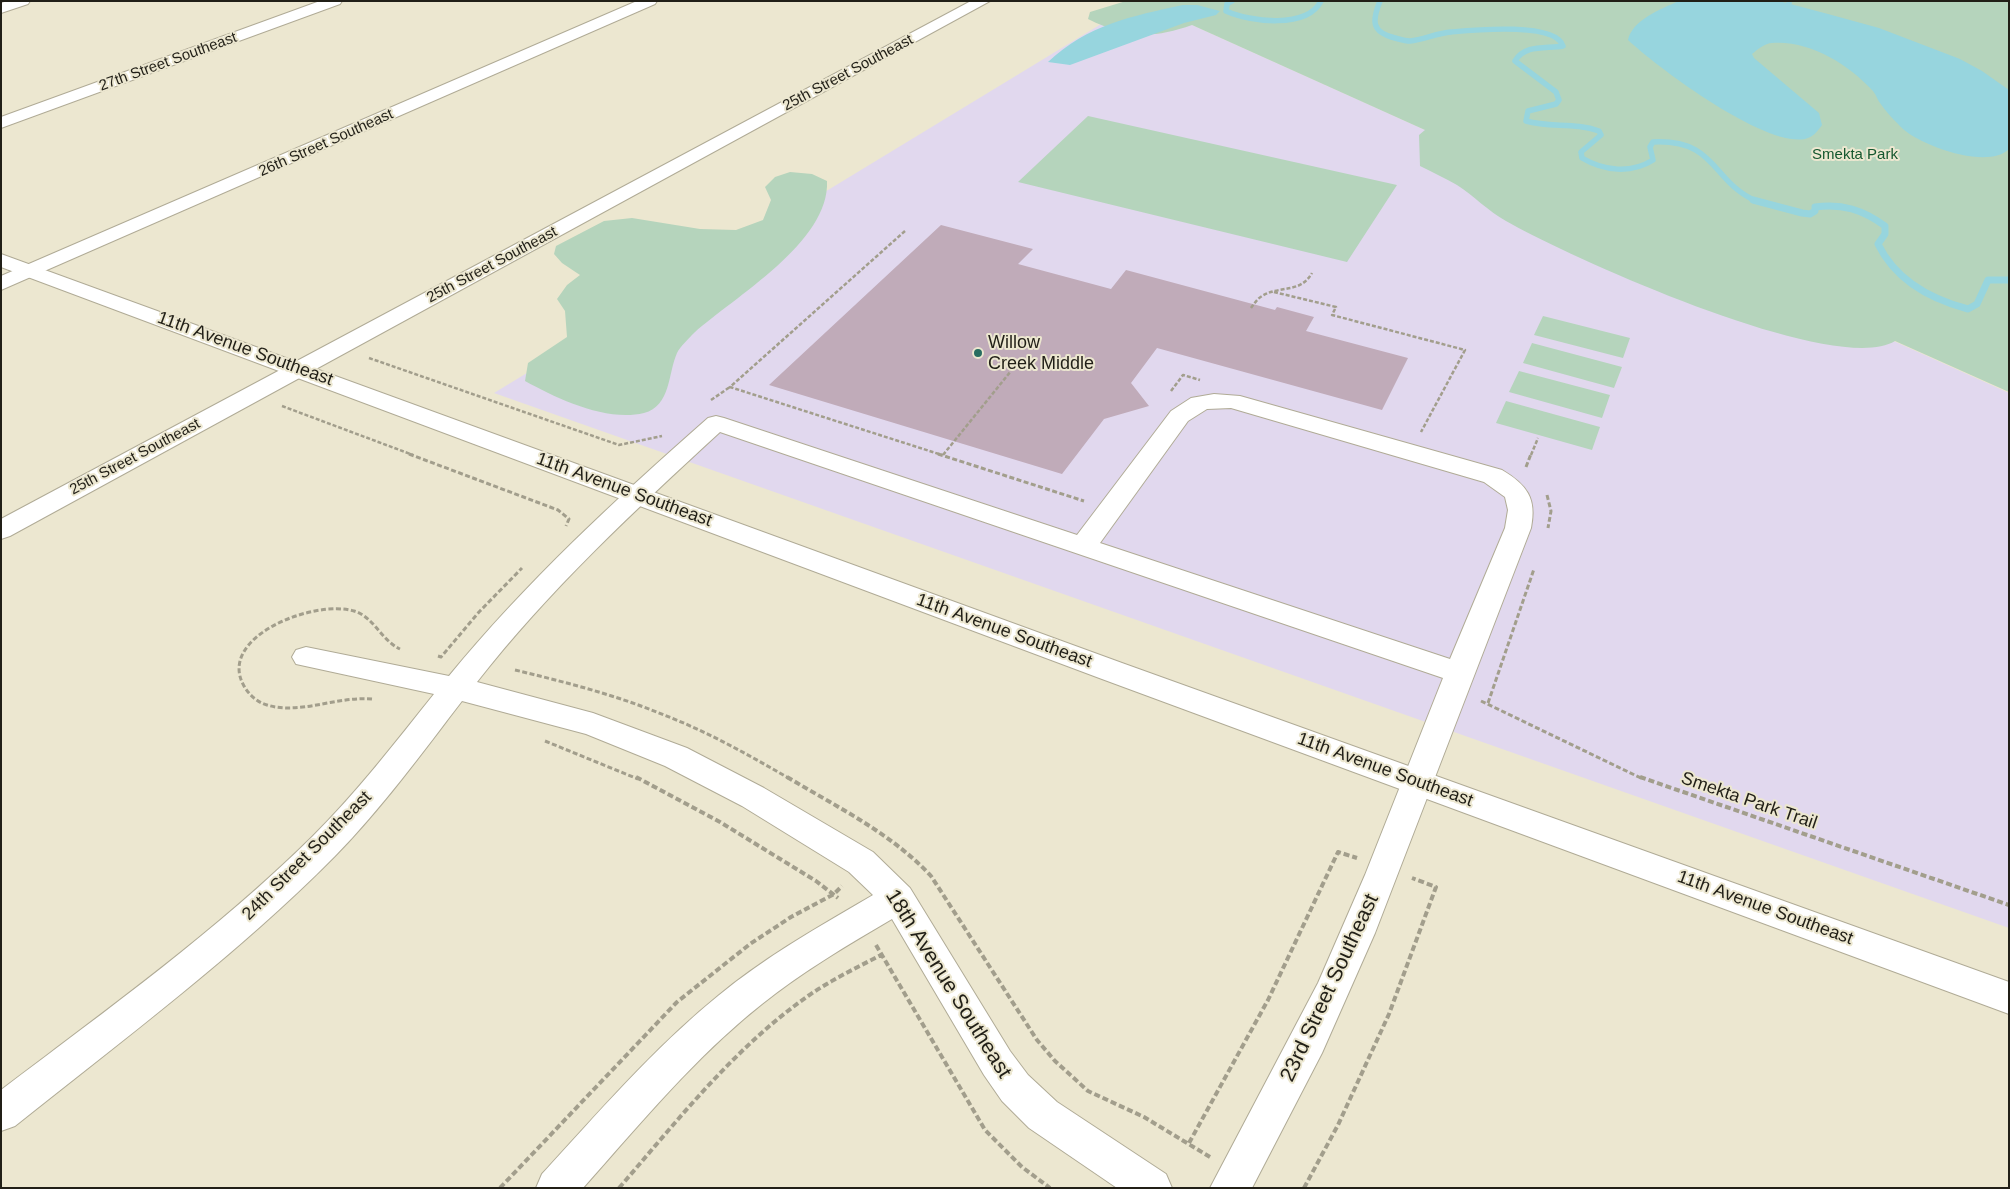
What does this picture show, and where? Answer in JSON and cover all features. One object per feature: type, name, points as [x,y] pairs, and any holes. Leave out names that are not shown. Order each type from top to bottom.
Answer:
[{"type":"street","points":[[1,8],[23,1]]},
{"type":"street","name":"27th Street Southeast","points":[[1,123],[335,1]]},
{"type":"street","name":"26th Street Southeast","points":[[1,284],[650,1]]},
{"type":"street","name":"25th Street Southeast","points":[[1,530],[983,1]]},
{"type":"street","name":"11th Avenue Southeast","points":[[1,260],[636,495],[2009,998]]},
{"type":"street","name":"23rd Street Southeast","points":[[1082,548],[1173,422],[1184,411],[1198,402],[1214,400],[1232,401],[1493,476],[1508,484],[1521,502],[1518,528],[1459,673],[1384,868],[1332,992],[1295,1068],[1230,1188]]},
{"type":"street","name":"24th Street Southeast","points":[[1,1113],[204,953],[287,881],[356,811],[503,630],[546,583],[636,495],[716,424],[1082,548]]},
{"type":"street","points":[[1082,548],[1459,673]]},
{"type":"street","name":"18th Avenue Southeast","points":[[306,657],[456,688],[593,724],[676,757],[753,797],[849,854],[861,862],[898,898],[997,1063],[1015,1088],[1043,1115],[1152,1188]]},
{"type":"street","points":[[556,1188],[684,1051],[730,1008],[785,965],[898,898]]},
{"type":"path","points":[[905,231],[730,387],[1089,502]]},
{"type":"path","points":[[1251,308],[1261,296],[1302,286],[1312,273]]},
{"type":"path","points":[[1274,292],[1336,307],[1332,315],[1465,350],[1420,433]]},
{"type":"path","points":[[338,347],[619,445],[644,442],[661,437],[666,433]]},
{"type":"path","points":[[943,456],[1011,371]]},
{"type":"path","points":[[1165,398],[1183,374]]},
{"type":"path","points":[[251,395],[558,510],[568,520]]},
{"type":"path","points":[[1523,475],[1538,438]]},
{"type":"path","name":"Smekta Park Trail","points":[[1488,703],[1619,769],[1659,785],[2009,905]]},
{"type":"path","points":[[538,739],[601,762],[679,797],[719,820],[834,894]]},
{"type":"path","points":[[891,839],[916,858],[931,876],[1038,1040],[1055,1061],[1088,1091],[1144,1117],[1189,1143],[1249,1038],[1288,962],[1338,852],[1436,888],[1389,1014],[1338,1124],[1304,1188]]},
{"type":"path","points":[[619,1188],[731,1062],[771,1025],[808,996],[881,955],[985,1130],[1022,1167],[1050,1188]]},
{"type":"shaded area","points":[[1139,1],[2009,393],[2009,928],[494,393]]},
{"type":"green space","name":"Smekta Park","points":[[1126,1],[2009,1],[2009,392],[1895,341],[1864,348],[1817,343],[1762,329],[1701,308],[1584,260],[1506,221],[1457,185],[1420,166],[1419,135],[1425,130],[1192,25],[1165,33],[1140,34],[1115,30],[1088,19],[1090,12]]},
{"type":"green space","points":[[1088,116],[1397,185],[1347,262],[1018,182]]},
{"type":"green space","points":[[790,172],[812,174],[827,181],[824,204],[813,225],[797,246],[777,266],[694,333],[680,348],[674,361],[664,396],[653,409],[644,413],[629,415],[598,412],[552,395],[525,381],[528,363],[567,337],[565,311],[557,299],[567,285],[580,275],[562,263],[554,254],[556,246],[604,221],[632,218],[700,229],[736,230],[763,220],[771,200],[765,187],[775,177]]},
{"type":"green space","points":[[1543,316],[1630,338],[1623,358],[1534,335]]},
{"type":"green space","points":[[1532,343],[1622,367],[1614,388],[1523,363]]},
{"type":"green space","points":[[1519,371],[1610,395],[1602,418],[1509,392]]},
{"type":"green space","points":[[1506,401],[1600,427],[1592,450],[1496,423]]},
{"type":"water","points":[[1679,1],[1779,1],[1879,28],[1960,59],[1982,71],[2009,90],[2009,149],[1999,155],[1986,157],[1971,156],[1939,148],[1912,136],[1885,110],[1875,93],[1851,71],[1840,63],[1814,50],[1786,43],[1767,44],[1752,54],[1754,58],[1819,113],[1822,125],[1815,134],[1805,139],[1787,138],[1764,131],[1739,119],[1686,86],[1628,40],[1635,27],[1641,21]]},
{"type":"water","points":[[1183,5],[1197,5],[1220,11],[1216,15],[1184,23],[1070,65],[1048,62],[1063,49],[1094,31],[1128,18]]},
{"type":"building","name":"Willow Creek Middle","points":[[941,225],[1033,249],[1018,264],[1111,289],[1126,270],[1275,310],[1277,307],[1314,317],[1306,331],[1408,358],[1382,410],[1157,348],[1131,383],[1149,406],[1104,419],[1062,474],[769,385]]},
{"type":"waterway","points":[[1232,1],[1227,4],[1226,11],[1249,18],[1277,21],[1304,16],[1314,10],[1321,1]]},
{"type":"waterway","points":[[1380,1],[1375,25],[1387,36],[1404,40],[1410,41],[1446,33],[1494,29],[1530,30],[1557,38],[1563,46],[1536,48],[1524,52],[1515,61],[1556,92],[1559,100],[1556,104],[1528,111],[1526,121],[1590,128],[1599,131],[1601,135],[1581,152],[1582,158],[1608,168],[1627,169],[1653,160],[1650,147],[1653,142],[1674,143],[1690,147],[1712,163],[1741,193],[1755,201]]},
{"type":"waterway","points":[[1755,201],[1802,213],[1810,214],[1815,211],[1815,207],[1834,206],[1852,209],[1869,216],[1885,226],[1885,234],[1878,244],[1894,268],[1915,287],[1954,305],[1968,309],[1977,304],[1988,280],[2009,280]]},
{"type":"place","name":"Willow Creek Middle","points":[[978,353]]}]
